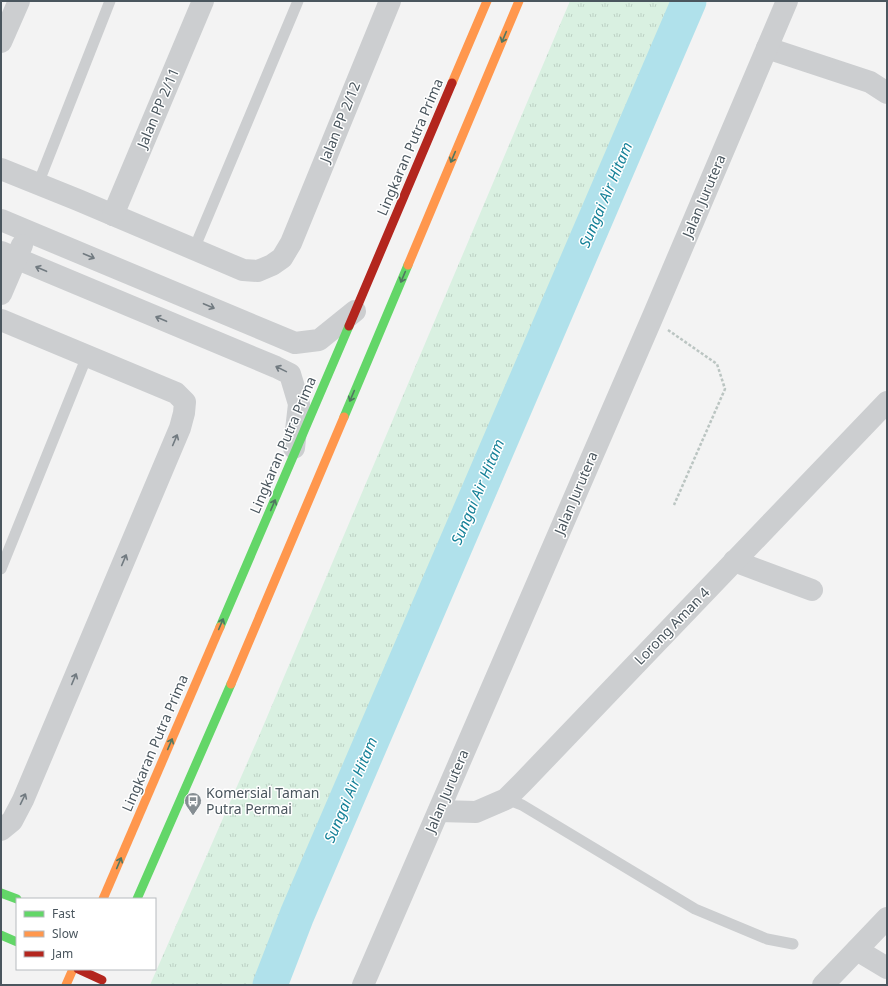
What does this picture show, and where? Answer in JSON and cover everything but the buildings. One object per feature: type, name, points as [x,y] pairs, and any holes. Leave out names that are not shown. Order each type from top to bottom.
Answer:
[{"type":"main road","name":"Lingkaran Putra Prima","points":[[103,898],[487,1]]},
{"type":"main road","points":[[137,898],[256,626],[519,1]]},
{"type":"main road","points":[[1,893],[16,899]]},
{"type":"main road","points":[[1,935],[16,942]]},
{"type":"main road","points":[[66,985],[73,970]]},
{"type":"main road","points":[[80,970],[102,980]]},
{"type":"street","points":[[1,42],[19,1]]},
{"type":"street","name":"Jalan PP 2/11","points":[[113,215],[203,1]]},
{"type":"street","name":"Jalan PP 2/12","points":[[1,169],[243,270],[258,271],[272,265],[282,258],[291,243],[390,1]]},
{"type":"street","name":"Jalan Jurutera","points":[[363,985],[653,316],[787,1]]},
{"type":"street","points":[[767,48],[870,82],[887,93]]},
{"type":"street","points":[[1,220],[295,342],[319,340],[355,311]]},
{"type":"street","points":[[1,294],[9,255],[28,231]]},
{"type":"street","points":[[9,255],[290,374],[299,404],[293,457]]},
{"type":"street","points":[[1,320],[176,393],[185,402],[180,428],[24,800],[12,821],[1,830]]},
{"type":"street","name":"Lorong Aman 4","points":[[439,811],[476,812],[506,798],[734,561],[884,409]]},
{"type":"street","points":[[734,561],[812,590]]},
{"type":"street","points":[[823,985],[887,918]]},
{"type":"street","points":[[857,950],[887,968]]},
{"type":"lane","points":[[38,184],[110,1]]},
{"type":"lane","points":[[194,250],[298,1]]},
{"type":"lane","points":[[1,569],[87,356]]},
{"type":"lane","points":[[506,798],[522,805],[695,909],[767,939],[793,944]]},
{"type":"path","points":[[653,316],[662,325],[717,364],[725,389],[674,505]]},
{"type":"green space","points":[[570,1],[699,1],[647,128],[368,784],[280,985],[150,985],[259,736]]},
{"type":"waterway","name":"Sungai Air Hitam","points":[[270,985],[297,915],[689,1]]},
{"type":"traffic: fast","points":[[344,417],[408,265]]},
{"type":"traffic: fast","points":[[220,627],[349,326]]},
{"type":"traffic: fast","points":[[137,898],[231,684]]},
{"type":"traffic: fast","points":[[1,893],[16,899]]},
{"type":"traffic: fast","points":[[1,935],[16,942]]},
{"type":"traffic: slow","points":[[452,83],[487,1]]},
{"type":"traffic: slow","points":[[408,265],[519,1]]},
{"type":"traffic: slow","points":[[231,684],[344,417]]},
{"type":"traffic: slow","points":[[103,898],[220,627]]},
{"type":"traffic: slow","points":[[66,985],[73,970]]},
{"type":"traffic: jam","points":[[349,326],[452,83]]},
{"type":"traffic: jam","points":[[80,970],[102,980]]},
{"type":"place","name":"Komersial Taman Putra Permai","points":[[193,816]]}]
